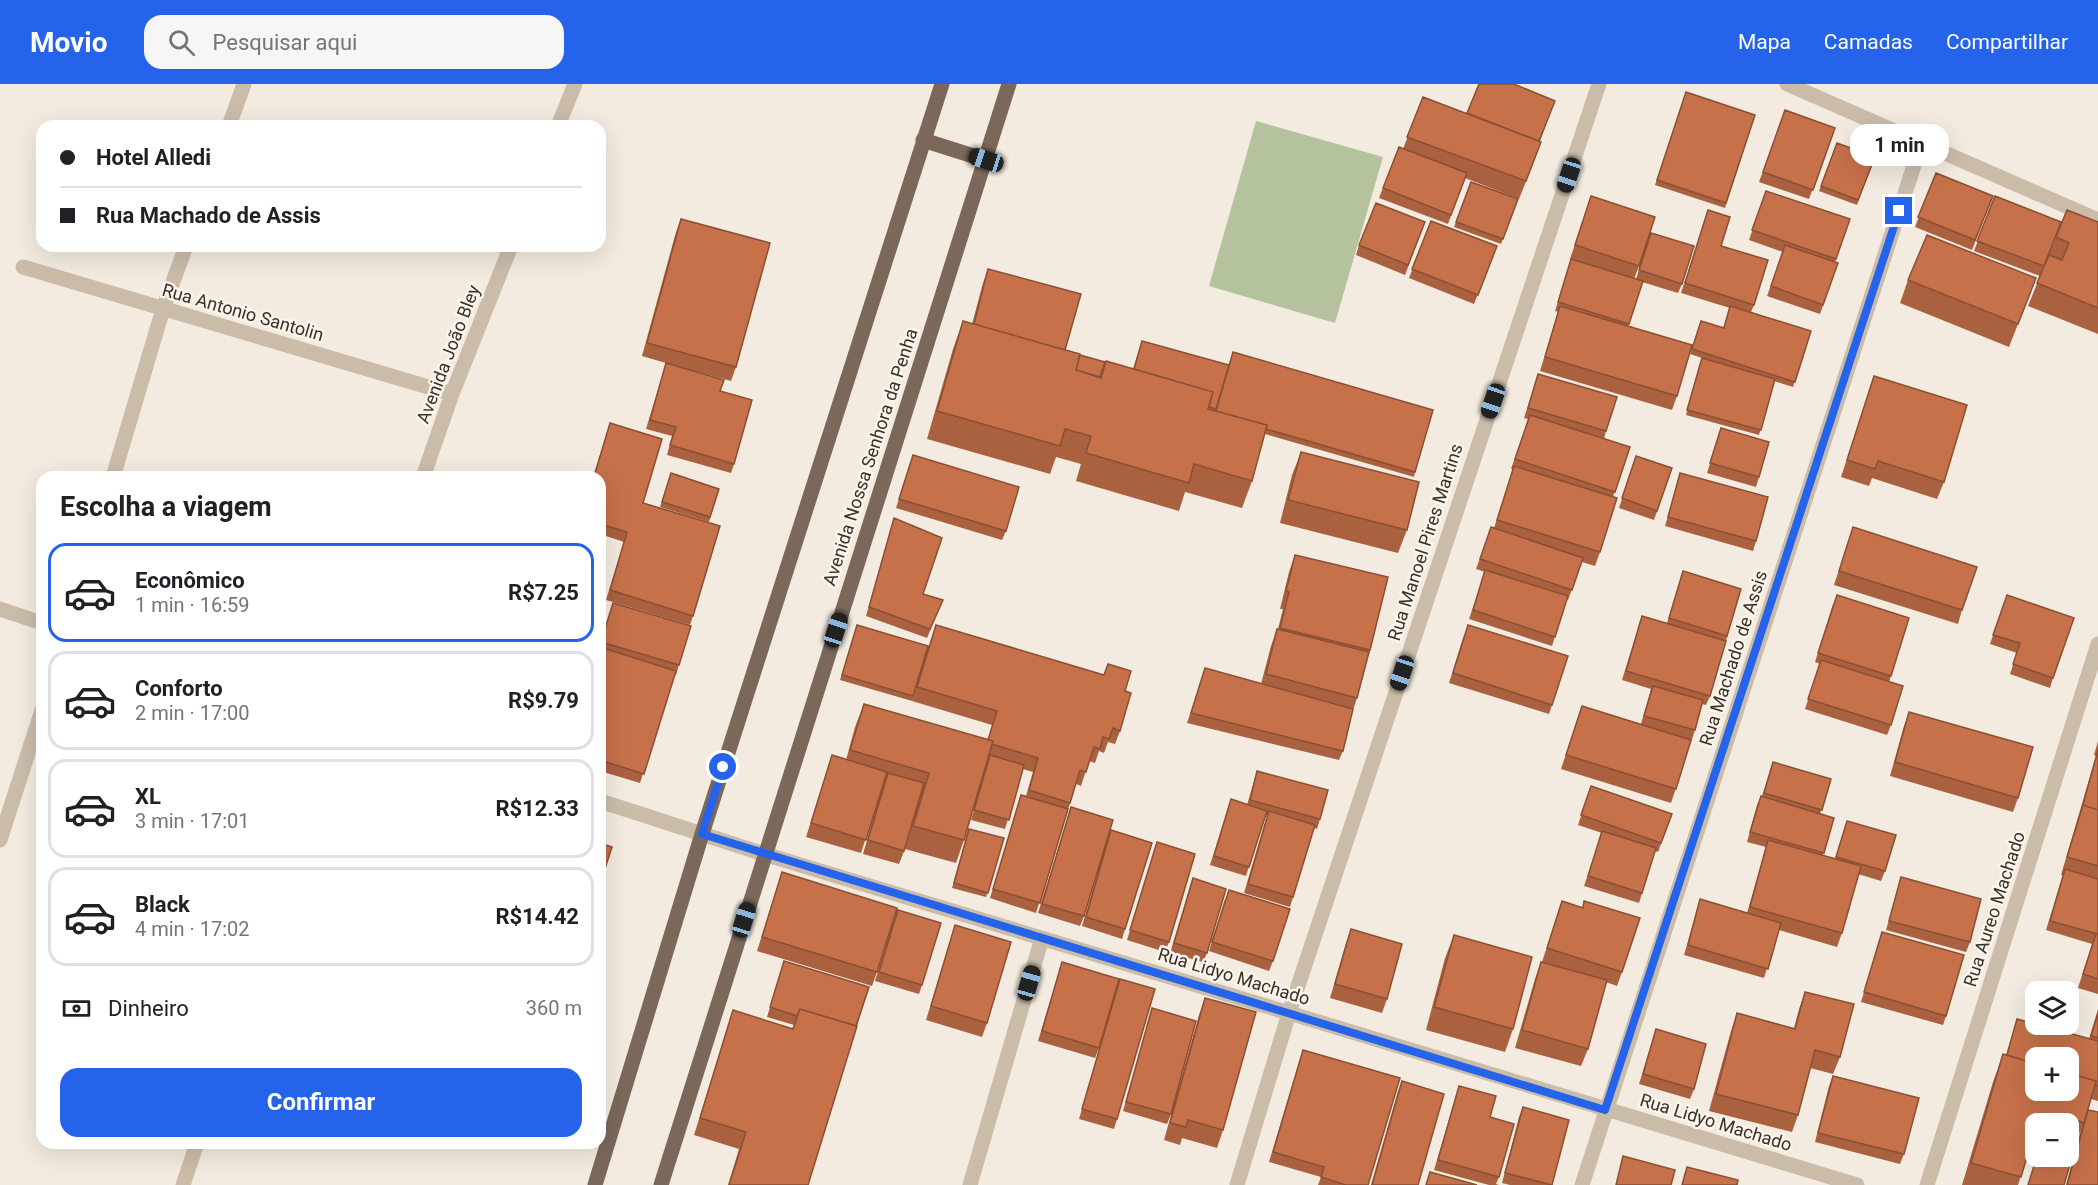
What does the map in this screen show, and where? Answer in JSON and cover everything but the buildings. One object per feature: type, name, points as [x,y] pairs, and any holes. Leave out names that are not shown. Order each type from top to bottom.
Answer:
[{"type":"main road","points":[[606,1149],[702,834],[942,84]]},
{"type":"main road","name":"Avenida Nossa Senhora da Penha","points":[[661,1185],[1009,84]]},
{"type":"main road","points":[[923,140],[986,160]]},
{"type":"main road","points":[[595,1185],[606,1149]]},
{"type":"street","points":[[231,120],[244,84]]},
{"type":"street","points":[[560,120],[575,84]]},
{"type":"street","name":"Rua Manoel Pires Martins","points":[[1237,1185],[1289,1013],[1599,84]]},
{"type":"street","points":[[1787,84],[2098,220]]},
{"type":"street","name":"Rua Machado de Assis","points":[[1582,1185],[1921,144]]},
{"type":"street","points":[[115,471],[163,309],[184,252]]},
{"type":"street","name":"Avenida João Bley","points":[[425,471],[452,394],[509,252]]},
{"type":"street","name":"Rua Antonio Santolin","points":[[23,267],[452,394]]},
{"type":"street","points":[[0,609],[36,621]]},
{"type":"street","name":"Rua Aureo Machado","points":[[1927,1185],[2098,644]]},
{"type":"street","points":[[0,840],[36,729]]},
{"type":"street","name":"Rua Lidyo Machado","points":[[606,803],[764,854],[1857,1185]]},
{"type":"street","points":[[970,1185],[1042,938]]},
{"type":"street","points":[[183,1185],[195,1149]]},
{"type":"green space","points":[[1256,121],[1383,157],[1335,323],[1209,286]]},
{"type":"route","points":[[723,767],[702,834],[1605,1110],[1899,211]]}]
